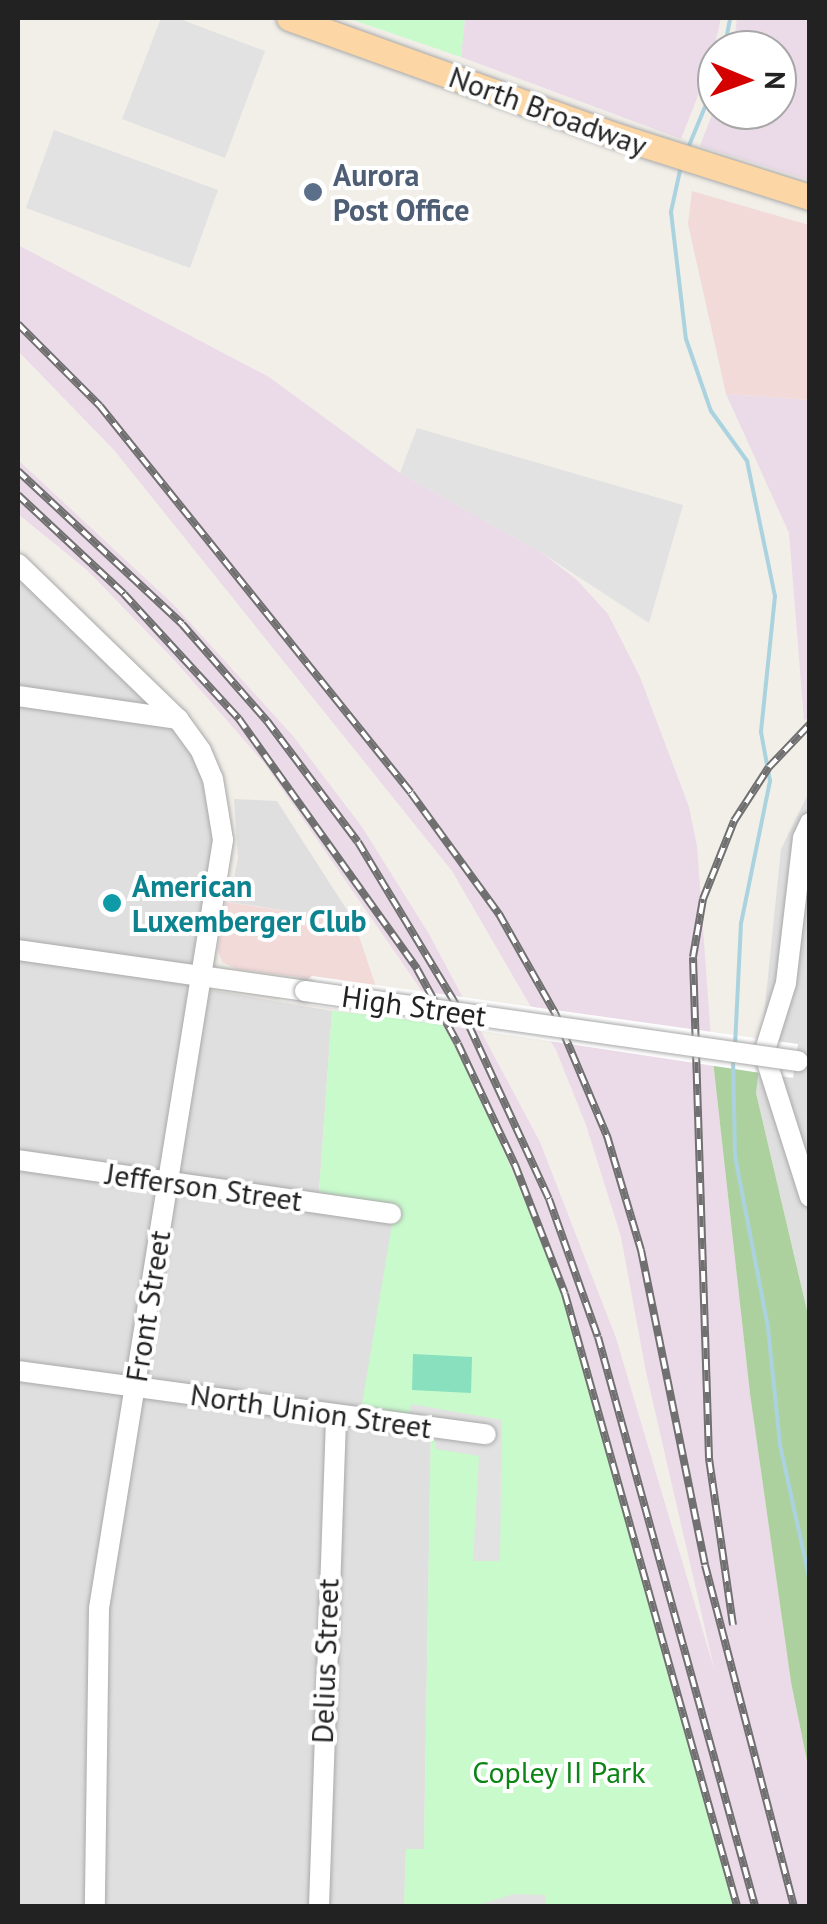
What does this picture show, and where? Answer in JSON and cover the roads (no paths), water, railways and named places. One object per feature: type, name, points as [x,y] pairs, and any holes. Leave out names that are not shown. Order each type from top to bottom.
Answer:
[{"type":"main road","name":"North Broadway","points":[[290,18],[668,154],[810,198]]},
{"type":"street","name":"Front Street","points":[[18,566],[178,720],[201,751],[221,813],[224,840],[99,1608],[95,1906]]},
{"type":"street","points":[[18,696],[178,720]]},
{"type":"street","points":[[810,823],[803,838],[786,982],[764,1053],[810,1197]]},
{"type":"street","name":"High Street","points":[[18,950],[804,1062]]},
{"type":"street","name":"Jefferson Street","points":[[18,1160],[391,1214]]},
{"type":"street","name":"North Union Street","points":[[18,1371],[486,1434]]},
{"type":"street","name":"Delius Street","points":[[319,1906],[336,1415]]},
{"type":"waterway","points":[[728,30],[730,18]]},
{"type":"waterway","points":[[688,148],[697,126]]},
{"type":"waterway","points":[[681,166],[671,212],[686,339],[711,411],[747,461],[775,596],[761,732],[770,781],[741,923],[735,1044]]},
{"type":"waterway","points":[[733,1059],[735,1156],[768,1328],[780,1445],[810,1581]]},
{"type":"railway","points":[[18,324],[100,406],[411,793],[499,914],[555,1013],[607,1136],[641,1250],[705,1565],[794,1906]]},
{"type":"railway","points":[[18,471],[182,624],[267,721],[358,842],[470,1028],[549,1199],[598,1337],[755,1906]]},
{"type":"railway","points":[[18,495],[124,594],[239,719],[417,969],[458,1044],[515,1165],[565,1294],[737,1906]]},
{"type":"railway","points":[[733,1625],[709,1458],[693,957],[703,899],[734,821],[769,767],[810,724]]},
{"type":"place","name":"Aurora Post Office","points":[[313,192]]},
{"type":"place","name":"American Luxemberger Club","points":[[112,903]]},
{"type":"park label","name":"Copley II Park","points":[[559,1772]]}]
